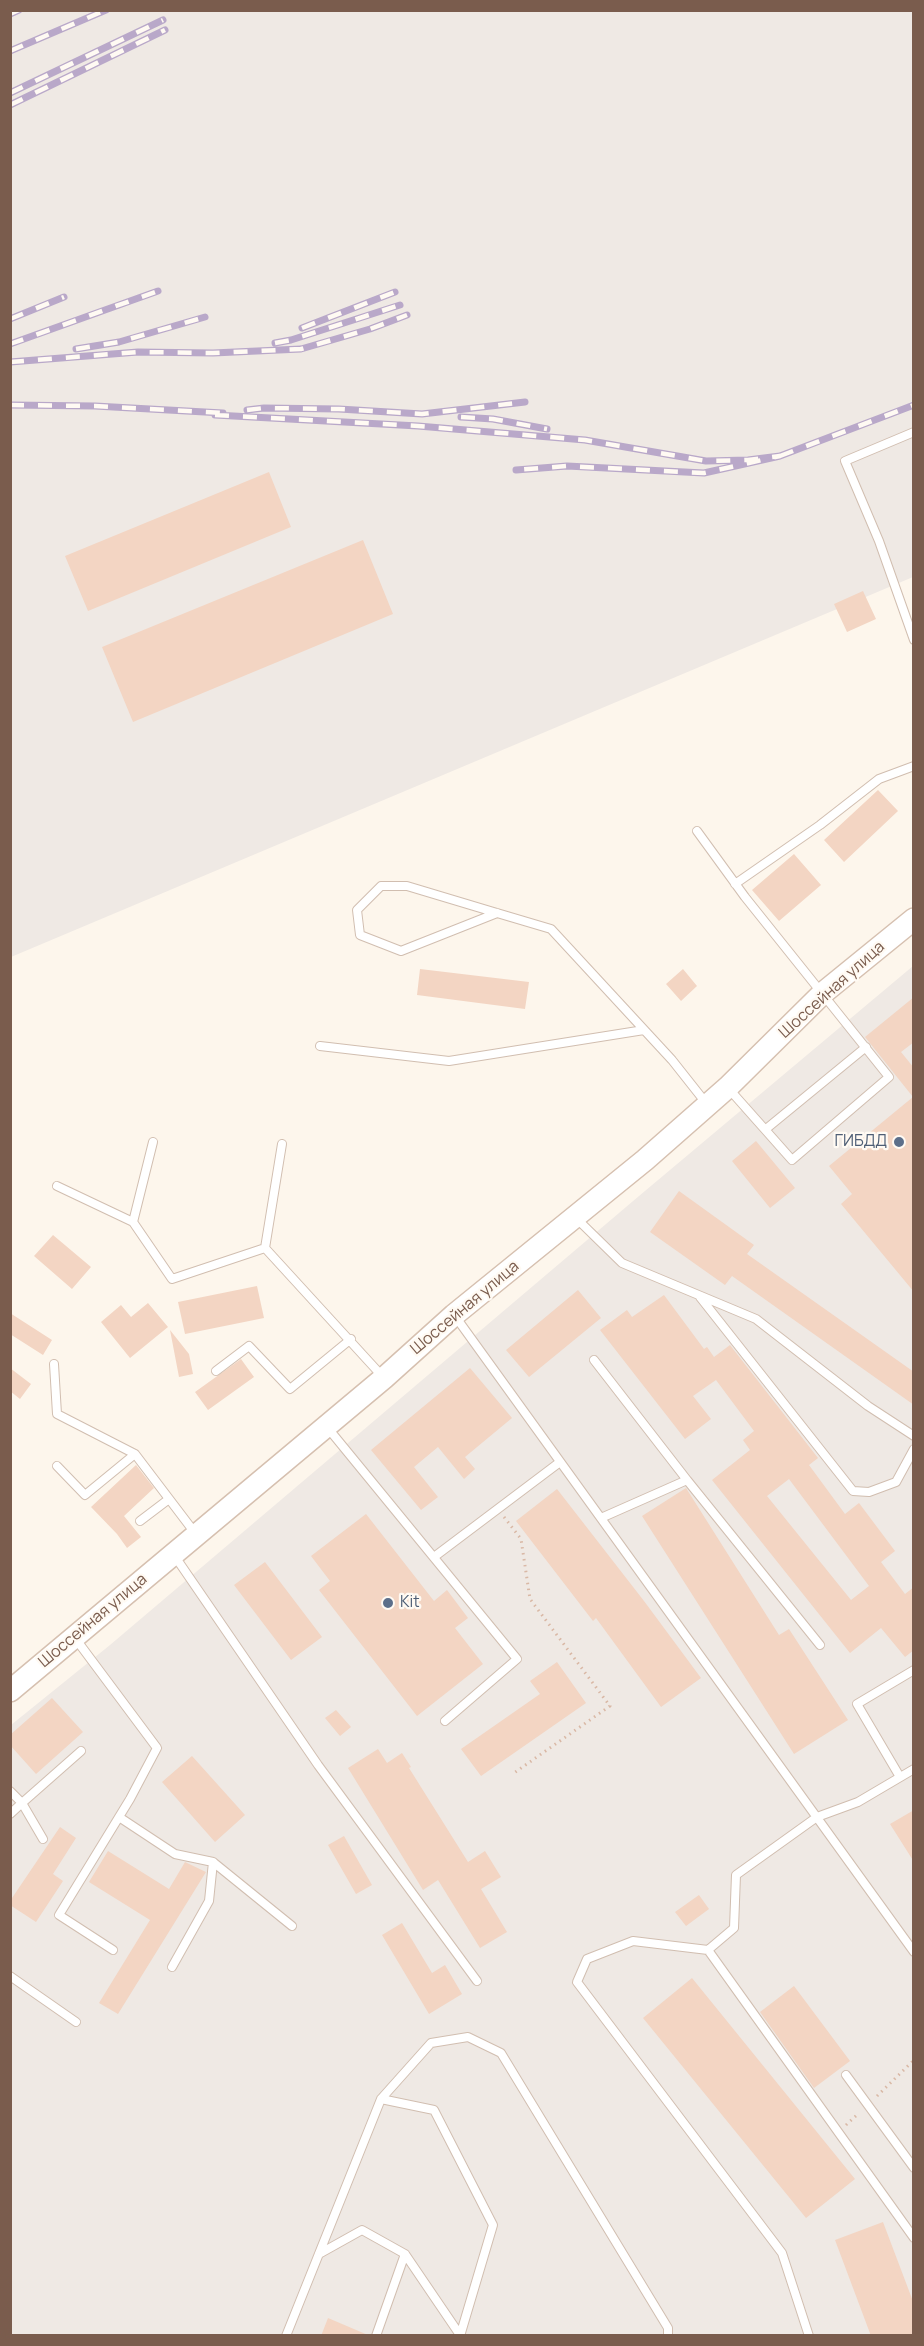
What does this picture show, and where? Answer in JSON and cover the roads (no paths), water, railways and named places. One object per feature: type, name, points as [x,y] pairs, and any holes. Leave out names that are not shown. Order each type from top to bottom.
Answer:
[{"type":"main road","name":"Шоссейная улица","points":[[11,1690],[384,1378],[454,1315],[576,1218],[728,1087],[823,993],[914,919]]},
{"type":"lane","points":[[914,432],[845,461],[879,541],[914,640]]},
{"type":"lane","points":[[735,884],[820,825],[879,779],[914,766]]},
{"type":"lane","points":[[698,831],[735,884],[889,1077],[792,1160],[728,1087]]},
{"type":"lane","points":[[497,913],[401,951],[360,935],[357,910],[381,886],[407,886],[497,913],[550,929],[644,1030],[707,1105]]},
{"type":"lane","points":[[320,1046],[449,1061],[644,1030]]},
{"type":"lane","points":[[766,1129],[866,1047]]},
{"type":"lane","points":[[133,1222],[153,1142]]},
{"type":"lane","points":[[265,1248],[282,1144]]},
{"type":"lane","points":[[57,1186],[133,1222],[172,1280],[265,1248]]},
{"type":"lane","points":[[576,1218],[622,1263],[756,1319],[868,1406],[914,1436]]},
{"type":"lane","points":[[265,1248],[384,1378]]},
{"type":"lane","points":[[700,1295],[853,1491],[869,1492],[896,1482],[914,1449]]},
{"type":"lane","points":[[454,1315],[914,1952]]},
{"type":"lane","points":[[216,1371],[249,1346],[290,1389],[351,1340]]},
{"type":"lane","points":[[594,1360],[820,1645]]},
{"type":"lane","points":[[54,1364],[57,1414],[135,1454],[196,1534]]},
{"type":"lane","points":[[326,1426],[517,1659],[445,1721]]},
{"type":"lane","points":[[57,1466],[85,1495],[135,1454]]},
{"type":"lane","points":[[434,1557],[560,1462]]},
{"type":"lane","points":[[601,1518],[687,1479]]},
{"type":"lane","points":[[140,1521],[169,1499]]},
{"type":"lane","points":[[173,1553],[318,1765],[477,1981]]},
{"type":"lane","points":[[74,1637],[157,1748],[119,1817],[59,1915],[113,1950]]},
{"type":"lane","points":[[900,1777],[858,1704],[914,1670]]},
{"type":"lane","points":[[10,1814],[81,1751]]},
{"type":"lane","points":[[809,2336],[782,2253],[577,1982],[587,1959],[633,1941],[708,1950],[734,1928],[736,1875],[816,1817],[858,1802],[914,1769]]},
{"type":"lane","points":[[10,1791],[22,1803],[43,1839]]},
{"type":"lane","points":[[119,1817],[175,1854],[213,1862],[292,1926]]},
{"type":"lane","points":[[172,1967],[210,1901],[213,1862]]},
{"type":"lane","points":[[708,1950],[914,2238]]},
{"type":"lane","points":[[10,1976],[76,2022]]},
{"type":"lane","points":[[286,2336],[381,2099],[431,2043],[468,2037],[501,2053],[669,2328],[668,2336]]},
{"type":"lane","points":[[846,2075],[914,2168]]},
{"type":"lane","points":[[318,2254],[362,2230],[405,2254],[460,2336],[493,2224],[434,2110],[381,2099]]},
{"type":"lane","points":[[376,2336],[405,2254]]},
{"type":"railway","points":[[10,14],[19,10]]},
{"type":"railway","points":[[10,51],[106,10]]},
{"type":"railway","points":[[10,93],[163,20]]},
{"type":"railway","points":[[10,105],[165,30]]},
{"type":"railway","points":[[10,344],[158,291]]},
{"type":"railway","points":[[302,328],[395,292]]},
{"type":"railway","points":[[10,319],[64,297]]},
{"type":"railway","points":[[275,343],[400,305]]},
{"type":"railway","points":[[10,362],[138,352],[213,353],[301,349],[370,329],[407,315]]},
{"type":"railway","points":[[76,349],[119,342],[205,317]]},
{"type":"railway","points":[[247,410],[264,408],[339,409],[422,414],[525,402]]},
{"type":"railway","points":[[10,405],[95,406],[223,413]]},
{"type":"railway","points":[[780,456],[914,405]]},
{"type":"railway","points":[[215,415],[418,426],[585,440],[706,461],[748,460],[780,456],[704,473],[567,466],[516,470]]},
{"type":"railway","points":[[461,417],[493,419],[547,429]]},
{"type":"place","name":"ГИБДД","points":[[899,1142]]},
{"type":"place","name":"Kit","points":[[388,1603]]}]
